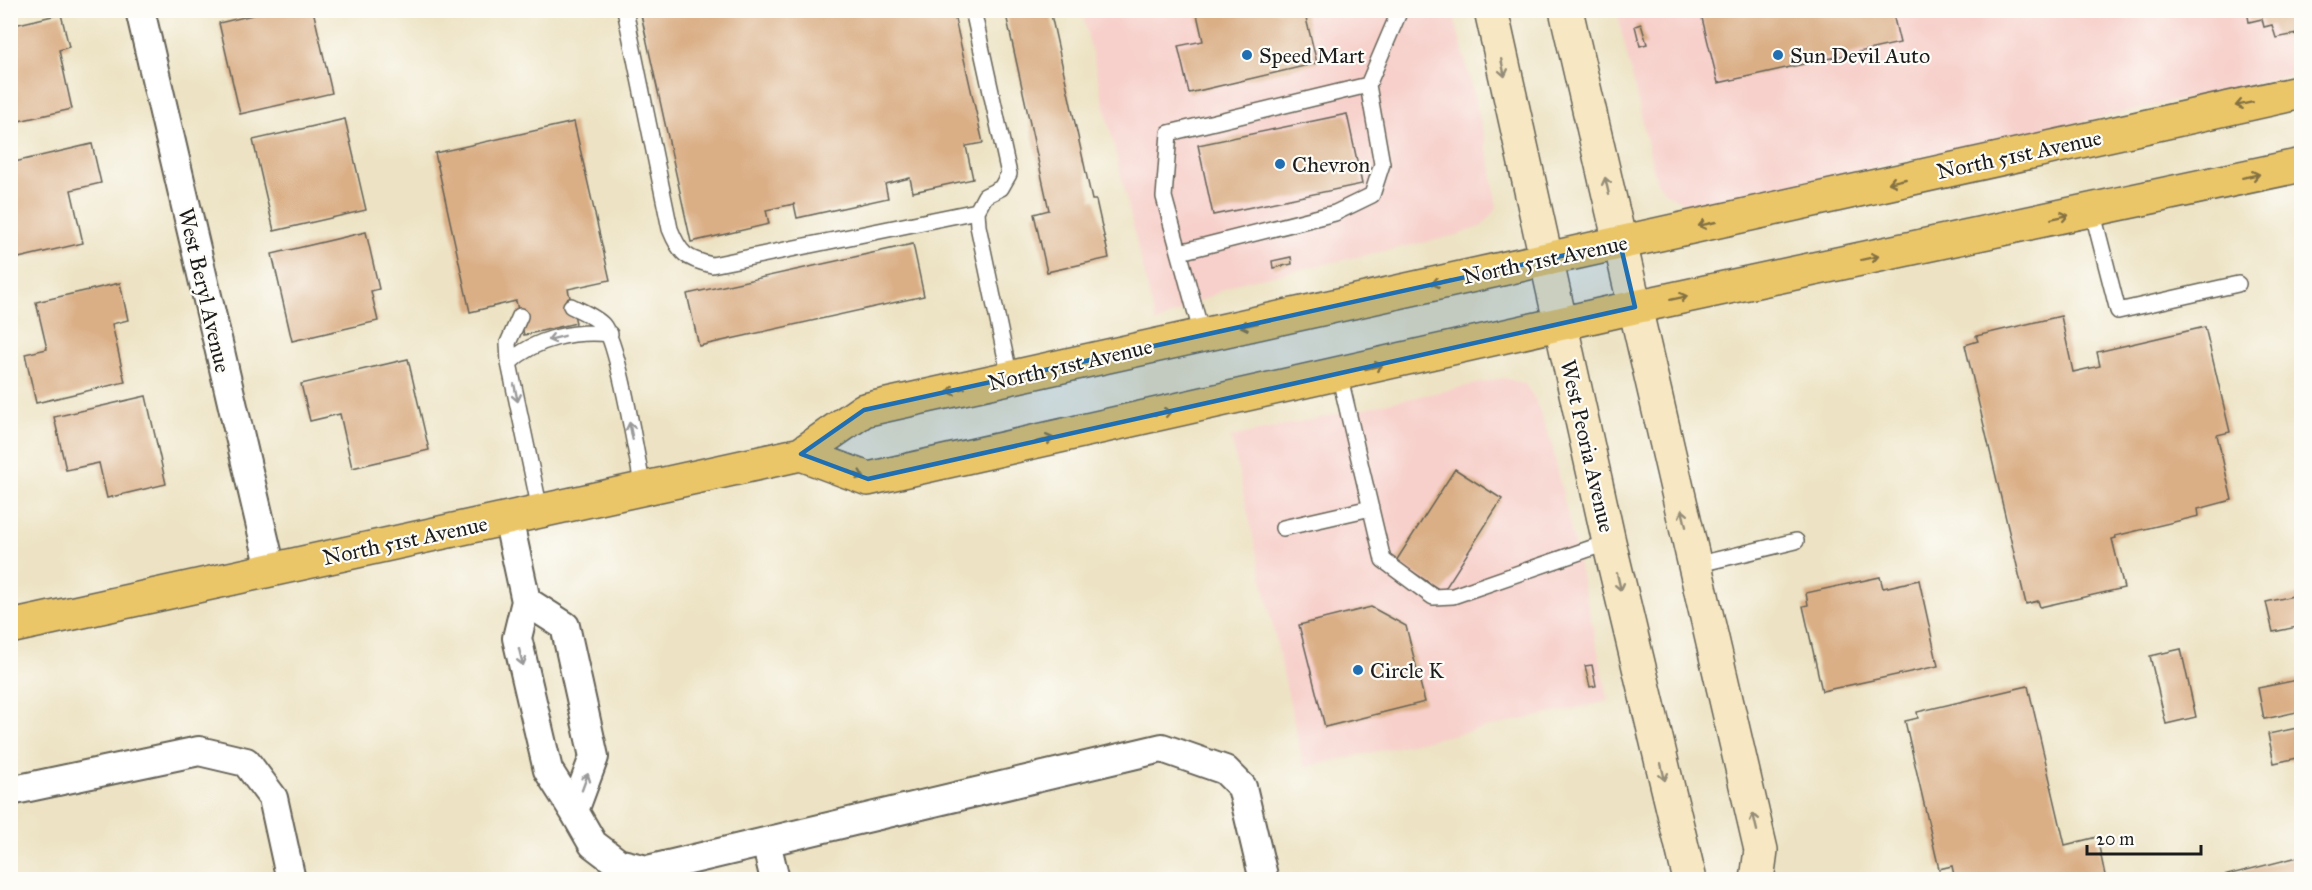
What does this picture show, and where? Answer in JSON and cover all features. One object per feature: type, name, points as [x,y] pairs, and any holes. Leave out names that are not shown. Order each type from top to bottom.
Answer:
[{"type":"main road","name":"West Peoria Avenue","points":[[1491,10],[1609,542],[1690,879]]},
{"type":"main road","points":[[1566,10],[1761,850],[1757,879]]},
{"type":"main road","name":"North 51st Avenue","points":[[10,627],[801,454],[864,410],[2301,92]]},
{"type":"main road","points":[[801,454],[868,479],[1635,307],[2301,165]]},
{"type":"street","name":"West Beryl Avenue","points":[[140,10],[271,569]]},
{"type":"street","points":[[508,518],[526,601],[516,638],[548,770],[593,844],[618,863],[647,870],[1162,748],[1225,770],[1242,787],[1264,879]]},
{"type":"street","points":[[526,601],[565,626],[594,758],[574,811]]},
{"type":"street","points":[[10,791],[199,751],[246,762],[273,798],[291,879]]},
{"type":"street","points":[[766,842],[775,879]]},
{"type":"lane","points":[[625,10],[670,229],[677,246],[690,260],[712,265],[977,211]]},
{"type":"lane","points":[[974,10],[1009,174],[1001,188],[985,196],[977,211],[978,226],[1010,378]]},
{"type":"lane","points":[[1180,252],[1335,213],[1372,195],[1382,164],[1368,85],[1401,10]]},
{"type":"lane","points":[[1202,335],[1164,197],[1169,133],[1368,85]]},
{"type":"lane","points":[[2092,210],[2118,311],[2238,284]]},
{"type":"lane","points":[[571,306],[602,323],[610,334],[643,489]]},
{"type":"lane","points":[[520,316],[508,343],[509,363],[540,510]]},
{"type":"lane","points":[[509,363],[520,353],[546,341],[594,332],[610,334]]},
{"type":"lane","points":[[1339,374],[1383,560],[1433,597],[1453,596],[1609,542]]},
{"type":"lane","points":[[1283,528],[1371,508]]},
{"type":"lane","points":[[1695,565],[1796,541]]},
{"type":"highlighted area","points":[[1620,243],[1635,307],[868,479],[801,454],[864,410]]},
{"type":"shaded area","points":[[1082,11],[1453,11],[1491,166],[1497,208],[1482,226],[1458,235],[1237,283],[1156,323]]},
{"type":"shaded area","points":[[1617,11],[2301,11],[2301,73],[1694,207],[1665,192],[1656,180]]},
{"type":"shaded area","points":[[1504,378],[1525,384],[1536,401],[1552,446],[1609,701],[1304,767],[1231,437]]},
{"type":"building","points":[[273,10],[313,10],[332,93],[240,114],[219,23]]},
{"type":"building","points":[[640,10],[953,10],[983,143],[966,146],[973,179],[913,192],[910,178],[885,184],[888,198],[797,218],[794,204],[766,210],[769,224],[691,242]]},
{"type":"building","points":[[1005,10],[1050,10],[1092,200],[1096,200],[1109,258],[1047,272],[1034,214],[1049,210]]},
{"type":"building","name":"Speed Mart","points":[[1196,10],[1304,10],[1317,63],[1189,93],[1178,46],[1203,41]]},
{"type":"building","name":"Sun Devil Auto","points":[[1700,10],[1892,10],[1900,43],[1718,83]]},
{"type":"building","points":[[2247,10],[2302,10],[2302,33],[2276,38],[2272,25],[2264,27],[2262,19],[2249,22]]},
{"type":"building","points":[[61,14],[69,47],[59,50],[72,109],[10,123],[10,26]]},
{"type":"building","points":[[1641,24],[1647,44],[1640,46],[1635,26]]},
{"type":"building","name":"Chevron","points":[[1347,114],[1362,184],[1213,215],[1198,145]]},
{"type":"building","points":[[345,119],[366,210],[274,231],[253,140]]},
{"type":"building","points":[[574,122],[610,280],[568,289],[576,323],[524,335],[516,301],[470,312],[435,153]]},
{"type":"building","points":[[92,144],[101,183],[71,190],[83,243],[10,260],[10,163]]},
{"type":"building","points":[[366,232],[379,289],[371,291],[378,321],[292,341],[272,254]]},
{"type":"building","points":[[913,244],[924,296],[699,346],[687,294]]},
{"type":"building","points":[[1291,257],[1292,264],[1273,268],[1272,261]]},
{"type":"building","points":[[120,283],[128,320],[112,324],[125,382],[36,403],[25,354],[47,349],[36,302]]},
{"type":"building","points":[[2061,316],[2073,372],[2100,366],[2097,352],[2205,327],[2230,432],[2217,435],[2232,500],[2198,509],[2199,516],[2115,536],[2116,538],[2112,539],[2124,588],[2040,607],[2038,601],[2026,604],[1965,345],[1978,341],[1976,336]]},
{"type":"building","points":[[408,359],[429,450],[352,468],[340,414],[310,421],[301,384]]},
{"type":"building","points":[[146,396],[166,484],[107,498],[99,463],[66,470],[54,417]]},
{"type":"building","name":"Circle K","points":[[1455,469],[1502,499],[1443,592],[1396,561]]},
{"type":"building","points":[[1880,577],[1883,588],[1919,580],[1938,666],[1822,691],[1803,606],[1808,605],[1806,593]]},
{"type":"building","points":[[2302,594],[2302,626],[2273,632],[2266,602]]},
{"type":"building","name":"Circle K","points":[[1371,607],[1406,626],[1425,702],[1325,727],[1299,625]]},
{"type":"building","points":[[2181,649],[2196,717],[2166,724],[2150,656]]},
{"type":"building","points":[[1592,665],[1596,686],[1590,687],[1585,666]]},
{"type":"building","points":[[2302,679],[2302,711],[2264,719],[2258,688]]},
{"type":"building","points":[[2028,686],[2065,845],[2097,837],[2106,880],[1955,880],[1952,866],[1939,869],[1905,721],[1918,718],[1917,712]]},
{"type":"building","points":[[2302,727],[2302,757],[2274,763],[2268,734]]},
{"type":"building","points":[[2302,856],[2302,880],[2211,880],[2211,879]]},
{"type":"place","name":"Speed Mart","points":[[1247,55]]},
{"type":"place","name":"Sun Devil Auto","points":[[1778,55]]},
{"type":"place","name":"Chevron","points":[[1280,164]]},
{"type":"place","name":"Circle K","points":[[1358,670]]}]
